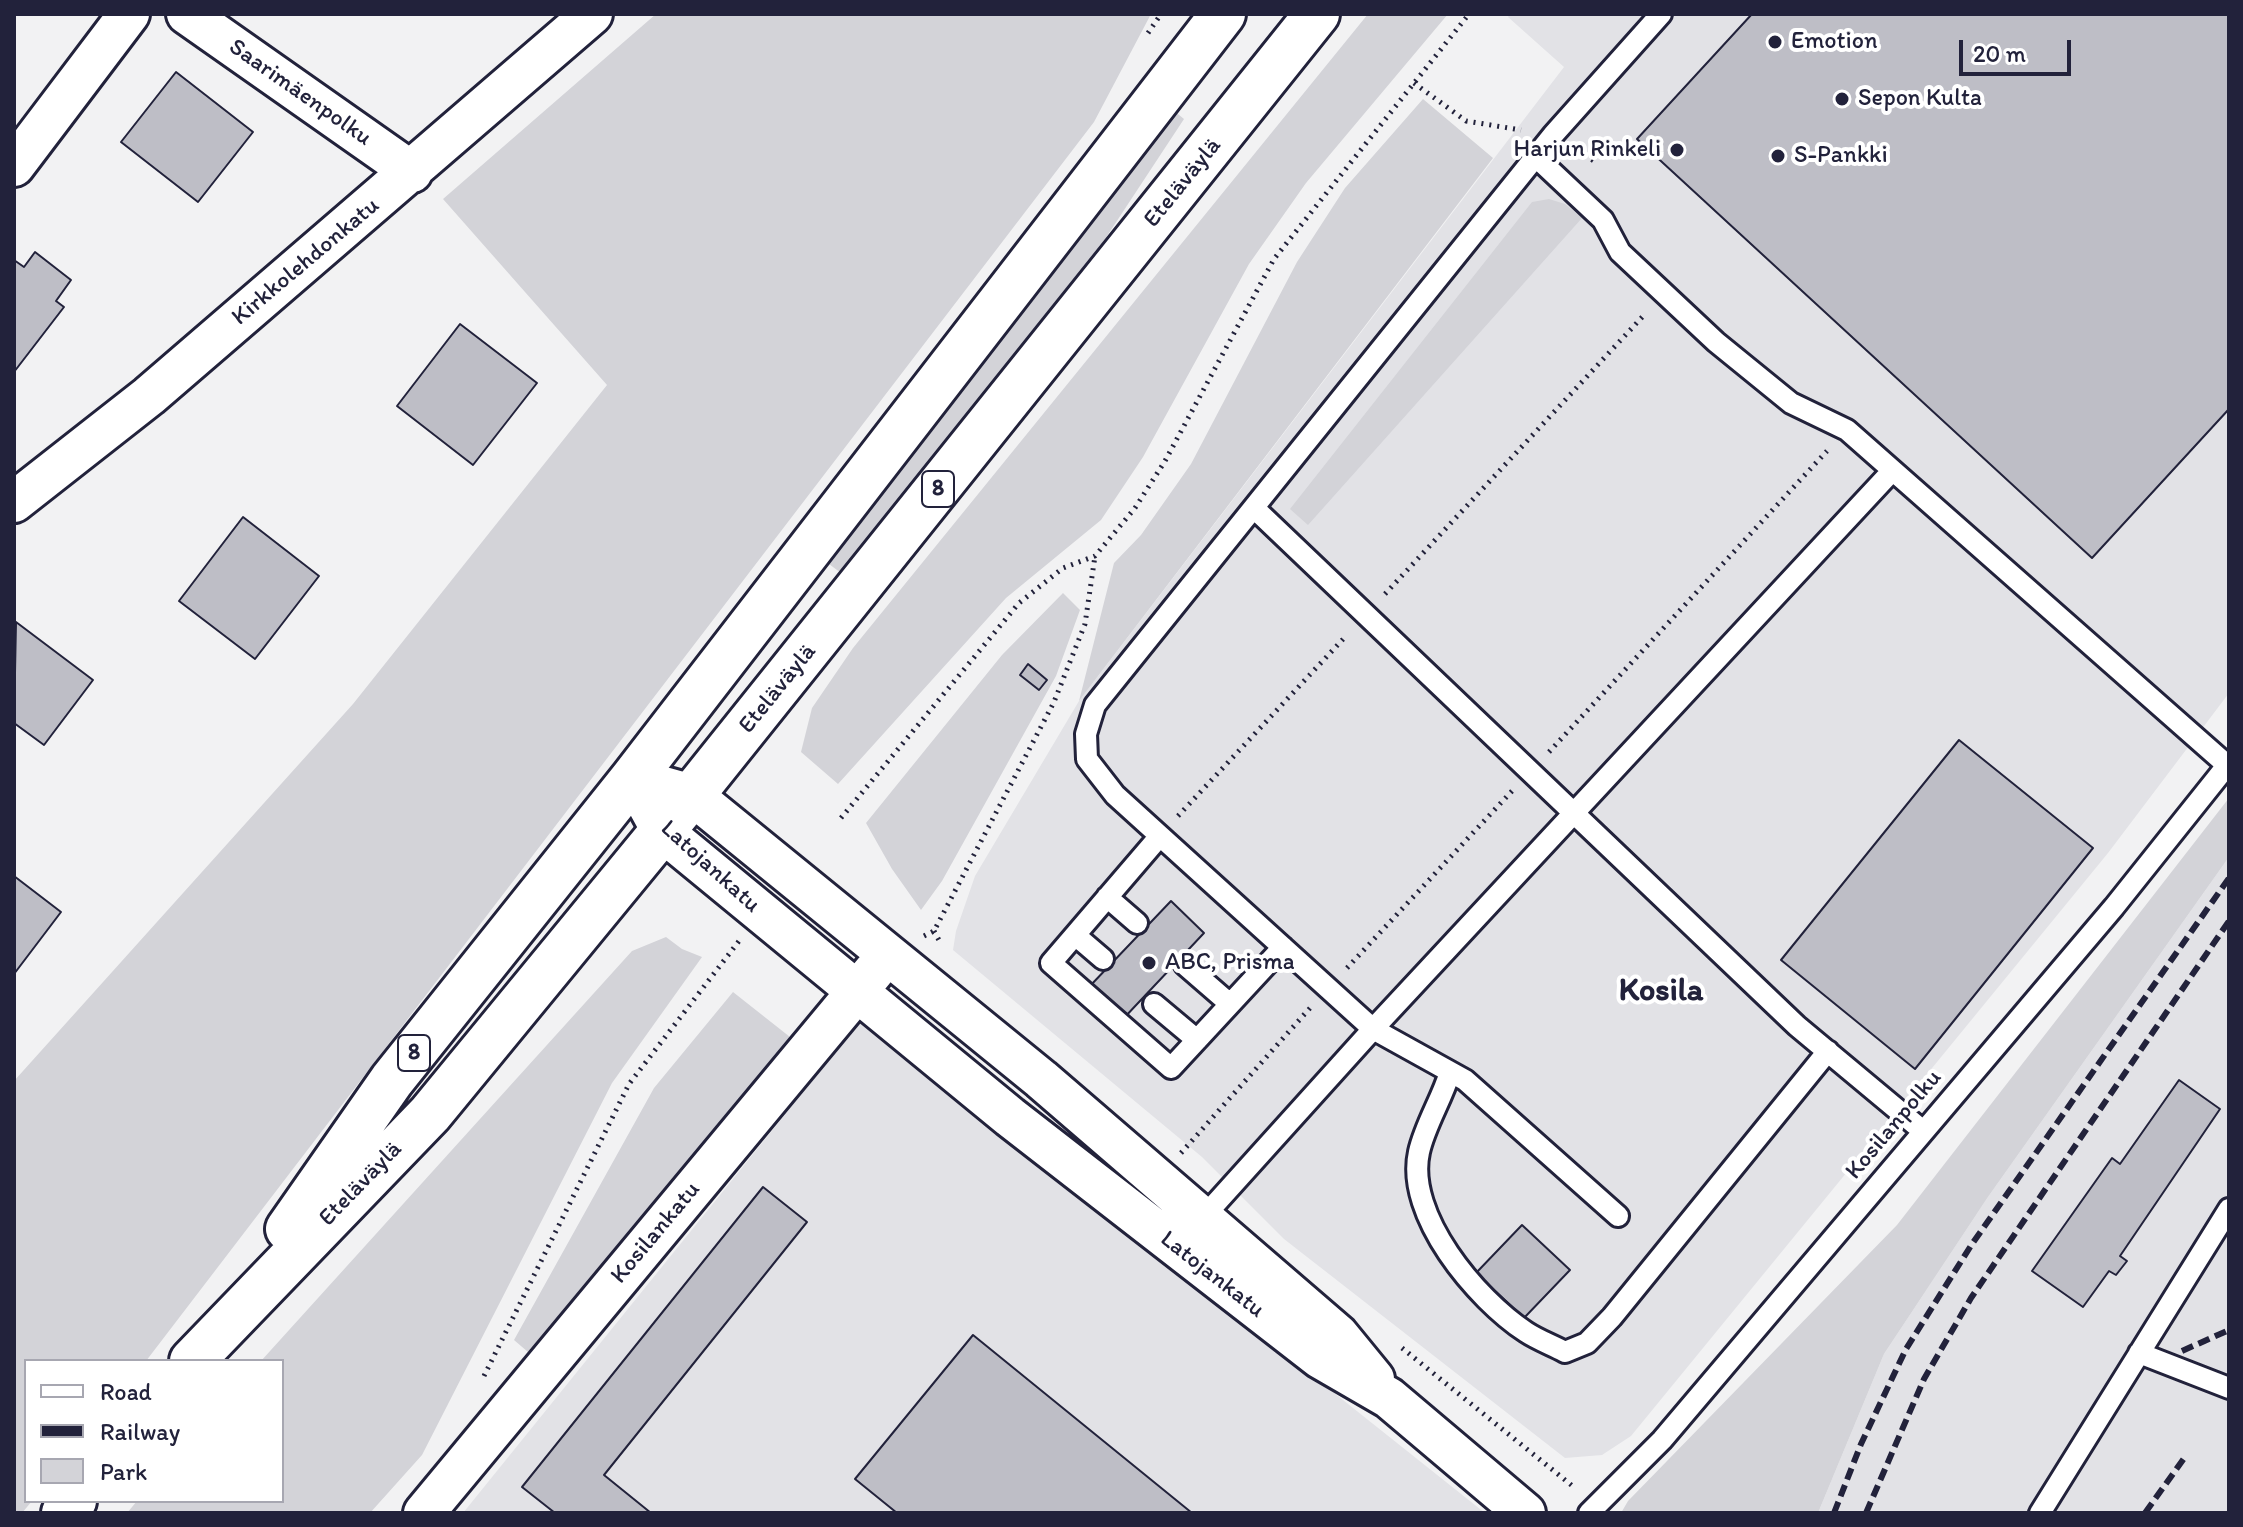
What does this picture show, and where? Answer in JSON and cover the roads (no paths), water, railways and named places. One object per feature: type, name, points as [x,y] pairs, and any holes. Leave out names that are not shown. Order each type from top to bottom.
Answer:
[{"type":"highway","name":"Eteläväylä","points":[[201,1350],[392,1080],[633,778],[1223,14]]},
{"type":"highway","name":"Eteläväylä","points":[[201,1350],[430,1114],[692,795],[1317,14]]},
{"type":"street","points":[[14,166],[129,14]]},
{"type":"street","name":"Saarimäenpolku","points":[[187,14],[412,172]]},
{"type":"street","name":"Kirkkolehdonkatu","points":[[14,502],[149,396],[592,14]]},
{"type":"street","name":"Latojankatu","points":[[633,778],[692,795],[890,953],[1320,1358],[1389,1398],[1525,1513]]},
{"type":"street","name":"Latojankatu","points":[[633,778],[662,831],[856,992],[1190,1233]]},
{"type":"street","name":"Kosilankatu","points":[[424,1513],[890,953]]},
{"type":"lane","points":[[1618,1216],[1465,1080],[1373,1029],[1159,837],[1115,795],[1087,759],[1086,734],[1095,705],[1553,135],[1661,14]]},
{"type":"lane","points":[[1536,157],[1603,220],[1620,252],[1716,342],[1791,403],[1847,430],[2228,764]]},
{"type":"lane","points":[[1190,1233],[1373,1029],[1892,471]]},
{"type":"lane","points":[[1254,508],[1797,1026],[1923,1131]]},
{"type":"lane","name":"Kosilanpolku","points":[[1589,1513],[1662,1440],[2114,907],[2228,764]]},
{"type":"lane","points":[[1159,837],[1051,963],[1171,1068],[1283,947]]},
{"type":"lane","points":[[1107,897],[1137,923]]},
{"type":"lane","points":[[1075,935],[1103,959]]},
{"type":"lane","points":[[1185,965],[1230,1004]]},
{"type":"lane","points":[[1154,1004],[1197,1040]]},
{"type":"lane","points":[[1450,1072],[1419,1151],[1417,1191],[1442,1245],[1466,1277],[1526,1332],[1565,1352],[1587,1343],[1612,1317],[1828,1051]]},
{"type":"lane","points":[[2040,1513],[2229,1209]]},
{"type":"lane","points":[[2139,1353],[2229,1388]]},
{"type":"railway","points":[[1834,1513],[1861,1444],[1906,1349],[1972,1244],[2229,878]]},
{"type":"railway","points":[[1866,1513],[1924,1379],[1971,1298],[2229,921]]},
{"type":"railway","points":[[2182,1351],[2229,1330]]},
{"type":"railway","points":[[2145,1513],[2185,1457]]},
{"type":"place","name":"Emotion","points":[[1775,42]]},
{"type":"place","name":"Sepon Kulta","points":[[1842,99]]},
{"type":"place","name":"Harjun Rinkeli","points":[[1677,150]]},
{"type":"place","name":"S-Pankki","points":[[1778,156]]},
{"type":"place","name":"ABC, Prisma","points":[[1149,963]]},
{"type":"district","name":"Kosila","points":[[1661,992]]}]
